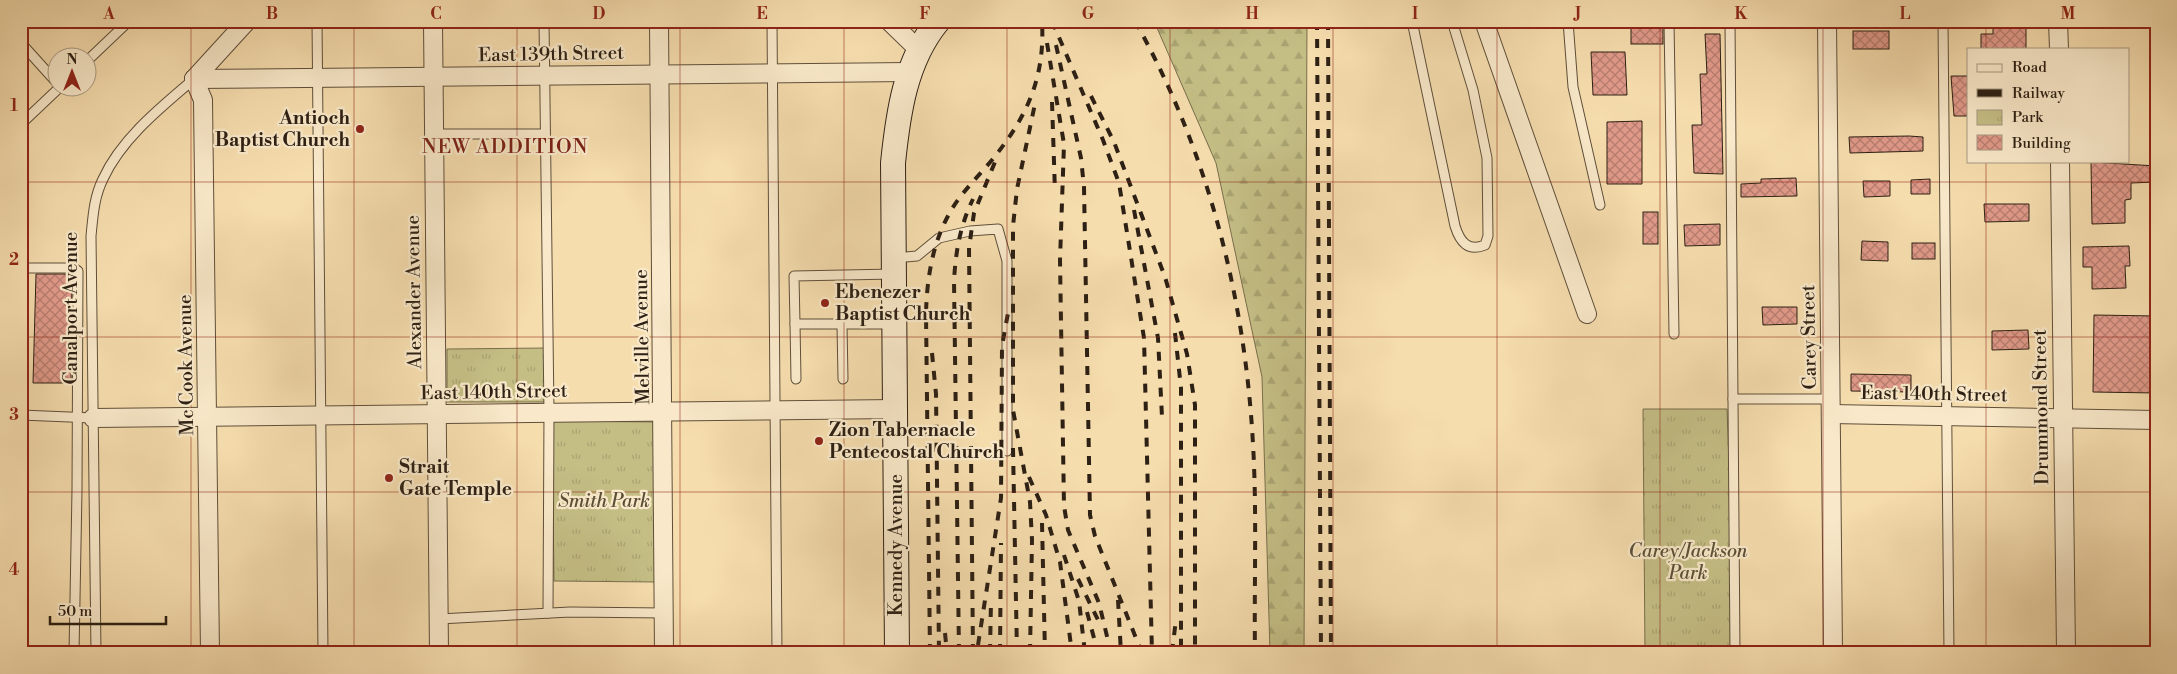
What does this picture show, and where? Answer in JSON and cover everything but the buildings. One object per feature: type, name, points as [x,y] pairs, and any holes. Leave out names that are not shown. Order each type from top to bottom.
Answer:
[{"type":"main road","name":"Kennedy Avenue","points":[[897,653],[893,163],[899,120],[909,72],[938,21]]},
{"type":"street","name":"Canalport Avenue","points":[[194,79],[247,21]]},
{"type":"street","name":"Alexander Avenue","points":[[433,21],[439,653]]},
{"type":"street","name":"Melville Avenue","points":[[659,21],[664,411],[664,653]]},
{"type":"street","points":[[889,21],[920,51]]},
{"type":"street","points":[[1484,21],[1587,314]]},
{"type":"street","name":"Carey Street","points":[[1827,21],[1833,653]]},
{"type":"street","points":[[2058,21],[2059,48]]},
{"type":"street","name":"East 139th Street","points":[[194,79],[909,72]]},
{"type":"street","name":"Mc Cook Avenue","points":[[194,79],[204,100],[210,653]]},
{"type":"street","name":"Drummond Street","points":[[2060,162],[2066,653]]},
{"type":"street","name":"East 140th Street","points":[[1831,407],[1947,416],[2156,420]]},
{"type":"street","name":"East 140th Street","points":[[85,417],[895,410]]},
{"type":"lane","points":[[98,50],[129,21]]},
{"type":"lane","points":[[317,21],[323,653]]},
{"type":"lane","points":[[544,21],[548,614]]},
{"type":"lane","points":[[772,21],[777,653]]},
{"type":"lane","points":[[1412,21],[1455,226],[1459,237],[1466,246],[1477,248],[1485,245],[1488,236],[1487,158],[1473,90],[1452,21]]},
{"type":"lane","points":[[1568,21],[1573,87],[1600,205]]},
{"type":"lane","points":[[1669,21],[1674,334]]},
{"type":"lane","points":[[1730,21],[1735,653]]},
{"type":"lane","points":[[1943,21],[1949,653]]},
{"type":"lane","points":[[21,42],[48,73]]},
{"type":"lane","name":"Canalport Avenue","points":[[96,653],[85,417],[91,236],[94,203],[103,178],[128,142],[194,79]]},
{"type":"lane","points":[[21,124],[48,98]]},
{"type":"lane","points":[[434,134],[545,134]]},
{"type":"lane","points":[[796,379],[794,276],[894,266],[917,256],[939,238],[970,231],[998,229],[1006,261],[1008,451]]},
{"type":"lane","points":[[21,268],[74,268],[78,271],[85,417],[77,490],[74,653]]},
{"type":"lane","points":[[794,324],[894,324]]},
{"type":"lane","points":[[842,325],[843,379]]},
{"type":"lane","points":[[1733,399],[1831,407]]},
{"type":"lane","points":[[21,415],[85,417]]},
{"type":"lane","points":[[439,619],[548,614],[664,613]]},
{"type":"green space","points":[[1154,21],[1307,21],[1304,653],[1270,653],[1262,377],[1216,163]]},
{"type":"green space","points":[[548,348],[548,402],[447,402],[447,349]]},
{"type":"green space","name":"Carey/Jackson Park","points":[[1643,409],[1727,409],[1736,653],[1645,653]]},
{"type":"green space","name":"Smith Park","points":[[552,421],[656,422],[656,582],[554,581]]},
{"type":"railway","points":[[930,653],[926,313],[929,275],[938,238],[949,214],[959,198],[1008,139],[1026,108],[1033,92],[1041,59],[1042,21]]},
{"type":"railway","points":[[1052,21],[1103,140],[1119,183],[1144,338],[1152,653]]},
{"type":"railway","points":[[1135,21],[1161,70],[1183,121],[1202,173],[1218,226],[1231,280],[1249,389],[1253,444],[1255,653]]},
{"type":"railway","points":[[1317,21],[1321,653]]},
{"type":"railway","points":[[1328,21],[1331,653]]},
{"type":"railway","points":[[1047,43],[1064,144],[1060,260],[1064,506],[1068,530],[1099,603],[1111,653]]},
{"type":"railway","points":[[1056,45],[1081,158],[1084,187],[1090,515],[1095,536],[1142,653]]},
{"type":"railway","points":[[1091,96],[1114,142],[1165,277],[1187,354],[1195,405],[1195,653]]},
{"type":"railway","points":[[1030,653],[1032,540],[1030,502],[1013,410],[1013,226],[1017,189],[1036,99]]},
{"type":"railway","points":[[1052,102],[1055,192]]},
{"type":"railway","points":[[973,653],[969,248],[974,213],[995,162]]},
{"type":"railway","points":[[959,653],[954,280],[959,238],[973,199]]},
{"type":"railway","points":[[1134,210],[1158,338],[1162,417]]},
{"type":"railway","points":[[978,645],[1001,498],[1002,346],[1008,313]]},
{"type":"railway","points":[[1175,333],[1181,388],[1181,653]]},
{"type":"railway","points":[[932,353],[936,394],[939,653]]},
{"type":"railway","points":[[1013,448],[1017,653]]},
{"type":"railway","points":[[1029,477],[1046,515],[1060,562],[1072,653]]},
{"type":"railway","points":[[1042,523],[1045,653]]},
{"type":"railway","points":[[1000,653],[1001,543]]},
{"type":"railway","points":[[1064,555],[1079,601],[1085,653]]},
{"type":"railway","points":[[1078,579],[1100,624]]},
{"type":"railway","points":[[990,653],[991,600]]},
{"type":"railway","points":[[1118,600],[1121,653]]},
{"type":"railway","points":[[1087,612],[1098,653]]},
{"type":"railway","points":[[1172,653],[1176,619]]},
{"type":"railway","points":[[945,633],[947,653]]},
{"type":"place","name":"Antioch Baptist Church","points":[[360,129]]},
{"type":"place","name":"Ebenezer Baptist Church","points":[[825,303]]},
{"type":"place","name":"Zion Tabernacle Pentecostal Church","points":[[819,441]]},
{"type":"place","name":"Strait Gate Temple","points":[[389,478]]},
{"type":"district","name":"NEW ADDITION","points":[[505,147]]}]
